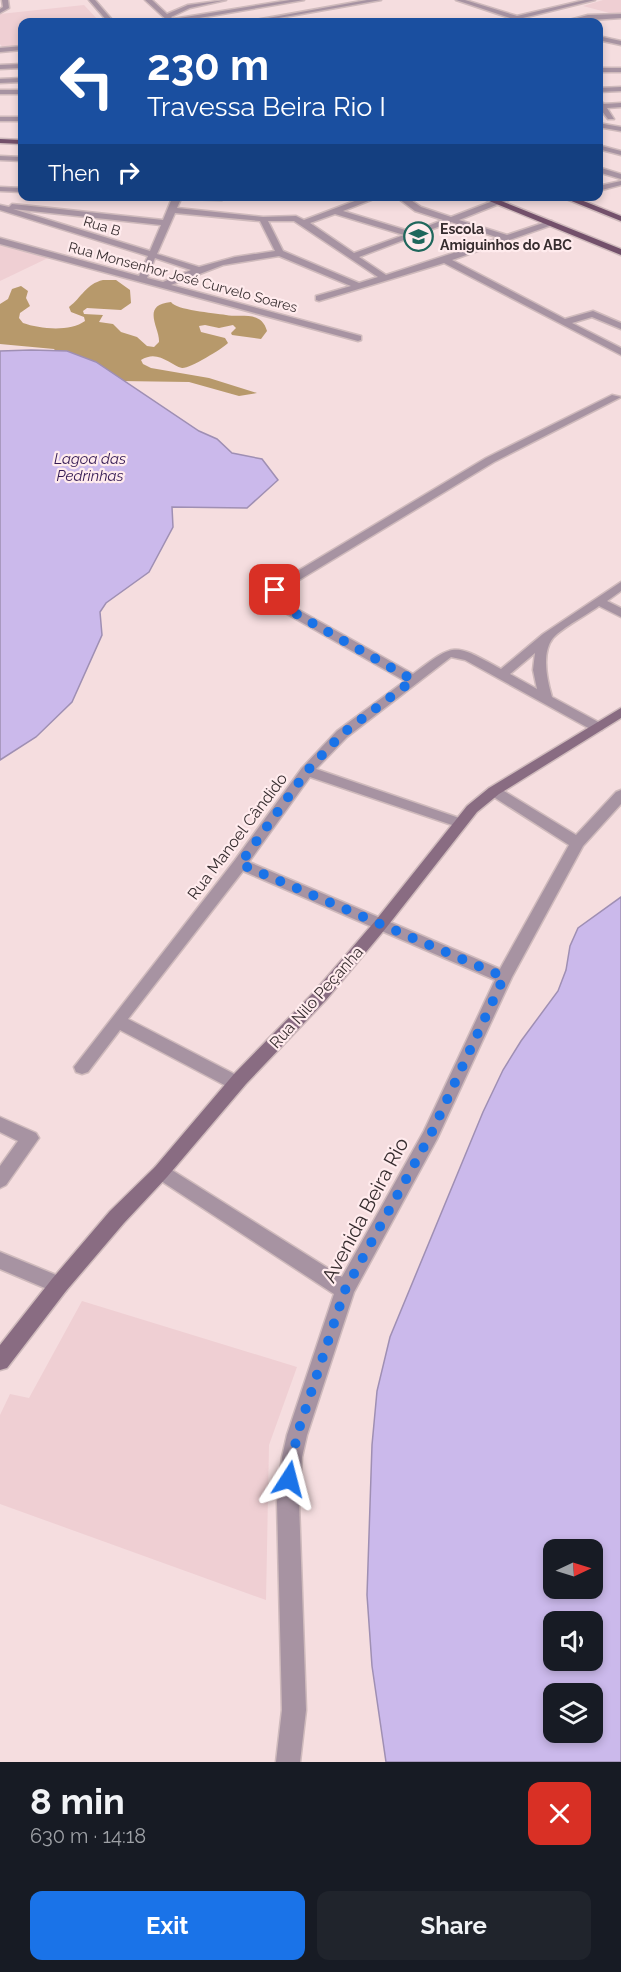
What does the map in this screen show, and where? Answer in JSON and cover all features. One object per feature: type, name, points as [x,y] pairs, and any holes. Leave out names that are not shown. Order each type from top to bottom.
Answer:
[{"type":"main road","points":[[492,201],[621,252]]},
{"type":"main road","points":[[576,201],[621,219]]},
{"type":"main road","points":[[597,201],[621,212]]},
{"type":"main road","name":"Rua Nilo Peçanha","points":[[0,1361],[59,1285],[117,1217],[160,1172],[236,1083],[320,996],[381,924],[472,809],[494,791],[621,712]]},
{"type":"street","points":[[2,10],[4,0]]},
{"type":"street","points":[[92,0],[108,18]]},
{"type":"street","points":[[148,0],[168,18]]},
{"type":"street","points":[[174,18],[202,2],[223,0]]},
{"type":"street","points":[[182,18],[301,0]]},
{"type":"street","points":[[272,18],[378,0]]},
{"type":"street","points":[[459,0],[514,18]]},
{"type":"street","points":[[561,0],[611,20]]},
{"type":"street","points":[[521,18],[592,0]]},
{"type":"street","points":[[284,1],[308,12]]},
{"type":"street","points":[[584,18],[593,16],[602,18]]},
{"type":"street","points":[[603,18],[611,20],[621,16]]},
{"type":"street","points":[[603,39],[621,43]]},
{"type":"street","points":[[0,50],[18,48]]},
{"type":"street","points":[[0,67],[18,66]]},
{"type":"street","points":[[603,70],[621,70]]},
{"type":"street","points":[[0,81],[18,80]]},
{"type":"street","points":[[603,90],[621,89]]},
{"type":"street","points":[[0,92],[18,92]]},
{"type":"street","points":[[0,100],[18,100]]},
{"type":"street","points":[[603,104],[621,105]]},
{"type":"street","points":[[603,121],[621,116]]},
{"type":"street","points":[[0,119],[18,119]]},
{"type":"street","points":[[603,121],[621,127]]},
{"type":"street","points":[[603,148],[621,153]]},
{"type":"street","points":[[608,150],[606,154],[621,159]]},
{"type":"street","points":[[0,158],[18,159]]},
{"type":"street","points":[[603,170],[621,177]]},
{"type":"street","points":[[603,188],[621,183]]},
{"type":"street","points":[[0,189],[18,190]]},
{"type":"street","points":[[142,279],[176,201]]},
{"type":"street","points":[[303,223],[362,201]]},
{"type":"street","points":[[406,201],[418,209],[508,238]]},
{"type":"street","points":[[351,257],[502,201]]},
{"type":"street","points":[[0,206],[48,209],[167,223]]},
{"type":"street","name":"Rua B","points":[[0,206],[35,220],[198,269]]},
{"type":"street","points":[[35,220],[48,209]]},
{"type":"street","points":[[173,210],[263,219],[292,217],[385,278]]},
{"type":"street","points":[[333,211],[411,234]]},
{"type":"street","points":[[263,219],[280,254]]},
{"type":"street","points":[[319,298],[445,260],[549,223]]},
{"type":"street","points":[[457,256],[486,231]]},
{"type":"street","name":"Rua Monsenhor José Curvelo Soares","points":[[0,241],[358,338]]},
{"type":"street","points":[[164,285],[198,269],[239,258],[280,254],[359,286]]},
{"type":"street","points":[[445,260],[621,352]]},
{"type":"street","points":[[564,322],[590,314],[621,326]]},
{"type":"street","points":[[413,680],[284,607],[274,597],[275,590],[490,459],[616,397]]},
{"type":"street","points":[[597,728],[502,675],[547,637],[621,586]]},
{"type":"street","points":[[600,602],[621,613]]},
{"type":"street","points":[[546,699],[538,673],[539,657],[547,637]]},
{"type":"street","name":"Rua Manoel Cândido","points":[[82,1067],[240,864],[307,771],[342,734],[448,654],[464,654],[502,675]]},
{"type":"street","points":[[307,771],[460,824]]},
{"type":"street","points":[[494,791],[576,843]]},
{"type":"street","name":"Avenida Beira Rio","points":[[288,1762],[294,1710],[289,1479],[297,1435],[345,1290],[431,1134],[504,977],[576,843],[621,795]]},
{"type":"street","points":[[240,864],[504,977]]},
{"type":"street","points":[[119,1022],[236,1083]]},
{"type":"street","points":[[0,1124],[30,1138],[0,1180]]},
{"type":"street","points":[[160,1172],[345,1290]]},
{"type":"street","points":[[0,1260],[59,1285]]},
{"type":"shaded area","points":[[603,0],[621,0],[621,16],[583,6]]},
{"type":"shaded area","points":[[84,5],[96,18],[18,18],[18,46],[3,48],[0,44],[0,14]]},
{"type":"shaded area","points":[[0,244],[48,258],[0,281]]},
{"type":"shaded area","points":[[103,280],[116,280],[130,290],[131,303],[121,310],[87,308],[83,311],[84,314],[103,315],[99,322],[113,324],[121,332],[137,337],[147,346],[154,347],[159,342],[154,312],[162,304],[171,302],[187,309],[232,316],[250,316],[260,320],[267,331],[261,339],[232,335],[231,333],[236,328],[233,325],[219,328],[199,326],[201,332],[225,338],[228,343],[186,367],[182,368],[153,356],[141,360],[143,364],[151,368],[209,378],[257,393],[239,396],[189,382],[120,381],[57,353],[54,349],[0,344],[0,304],[8,299],[12,289],[21,286],[28,291],[26,298],[30,306],[20,313],[19,318],[23,323],[46,328],[63,328],[85,321],[84,317],[71,312],[69,307],[88,288]]},
{"type":"shaded area","points":[[82,1301],[297,1367],[269,1445],[266,1600],[0,1504],[0,1415],[10,1394],[29,1398]]},
{"type":"water","name":"Lagoa das Pedrinhas","points":[[0,351],[67,351],[96,362],[199,431],[217,439],[232,453],[262,459],[278,480],[247,508],[172,507],[173,527],[149,572],[106,603],[100,612],[102,635],[72,702],[36,737],[0,760]]},
{"type":"water","points":[[621,897],[621,1762],[386,1762],[372,1666],[367,1595],[372,1445],[377,1391],[390,1337],[483,1112],[503,1070],[558,991],[566,970],[570,946],[578,928]]},
{"type":"place","name":"Escola Amiguinhos do ABC","points":[[419,237]]},
{"type":"route","points":[[275,590],[274,597],[284,607],[413,680],[342,734],[307,771],[240,864],[504,977],[431,1134],[345,1290],[297,1435],[289,1479]]}]
